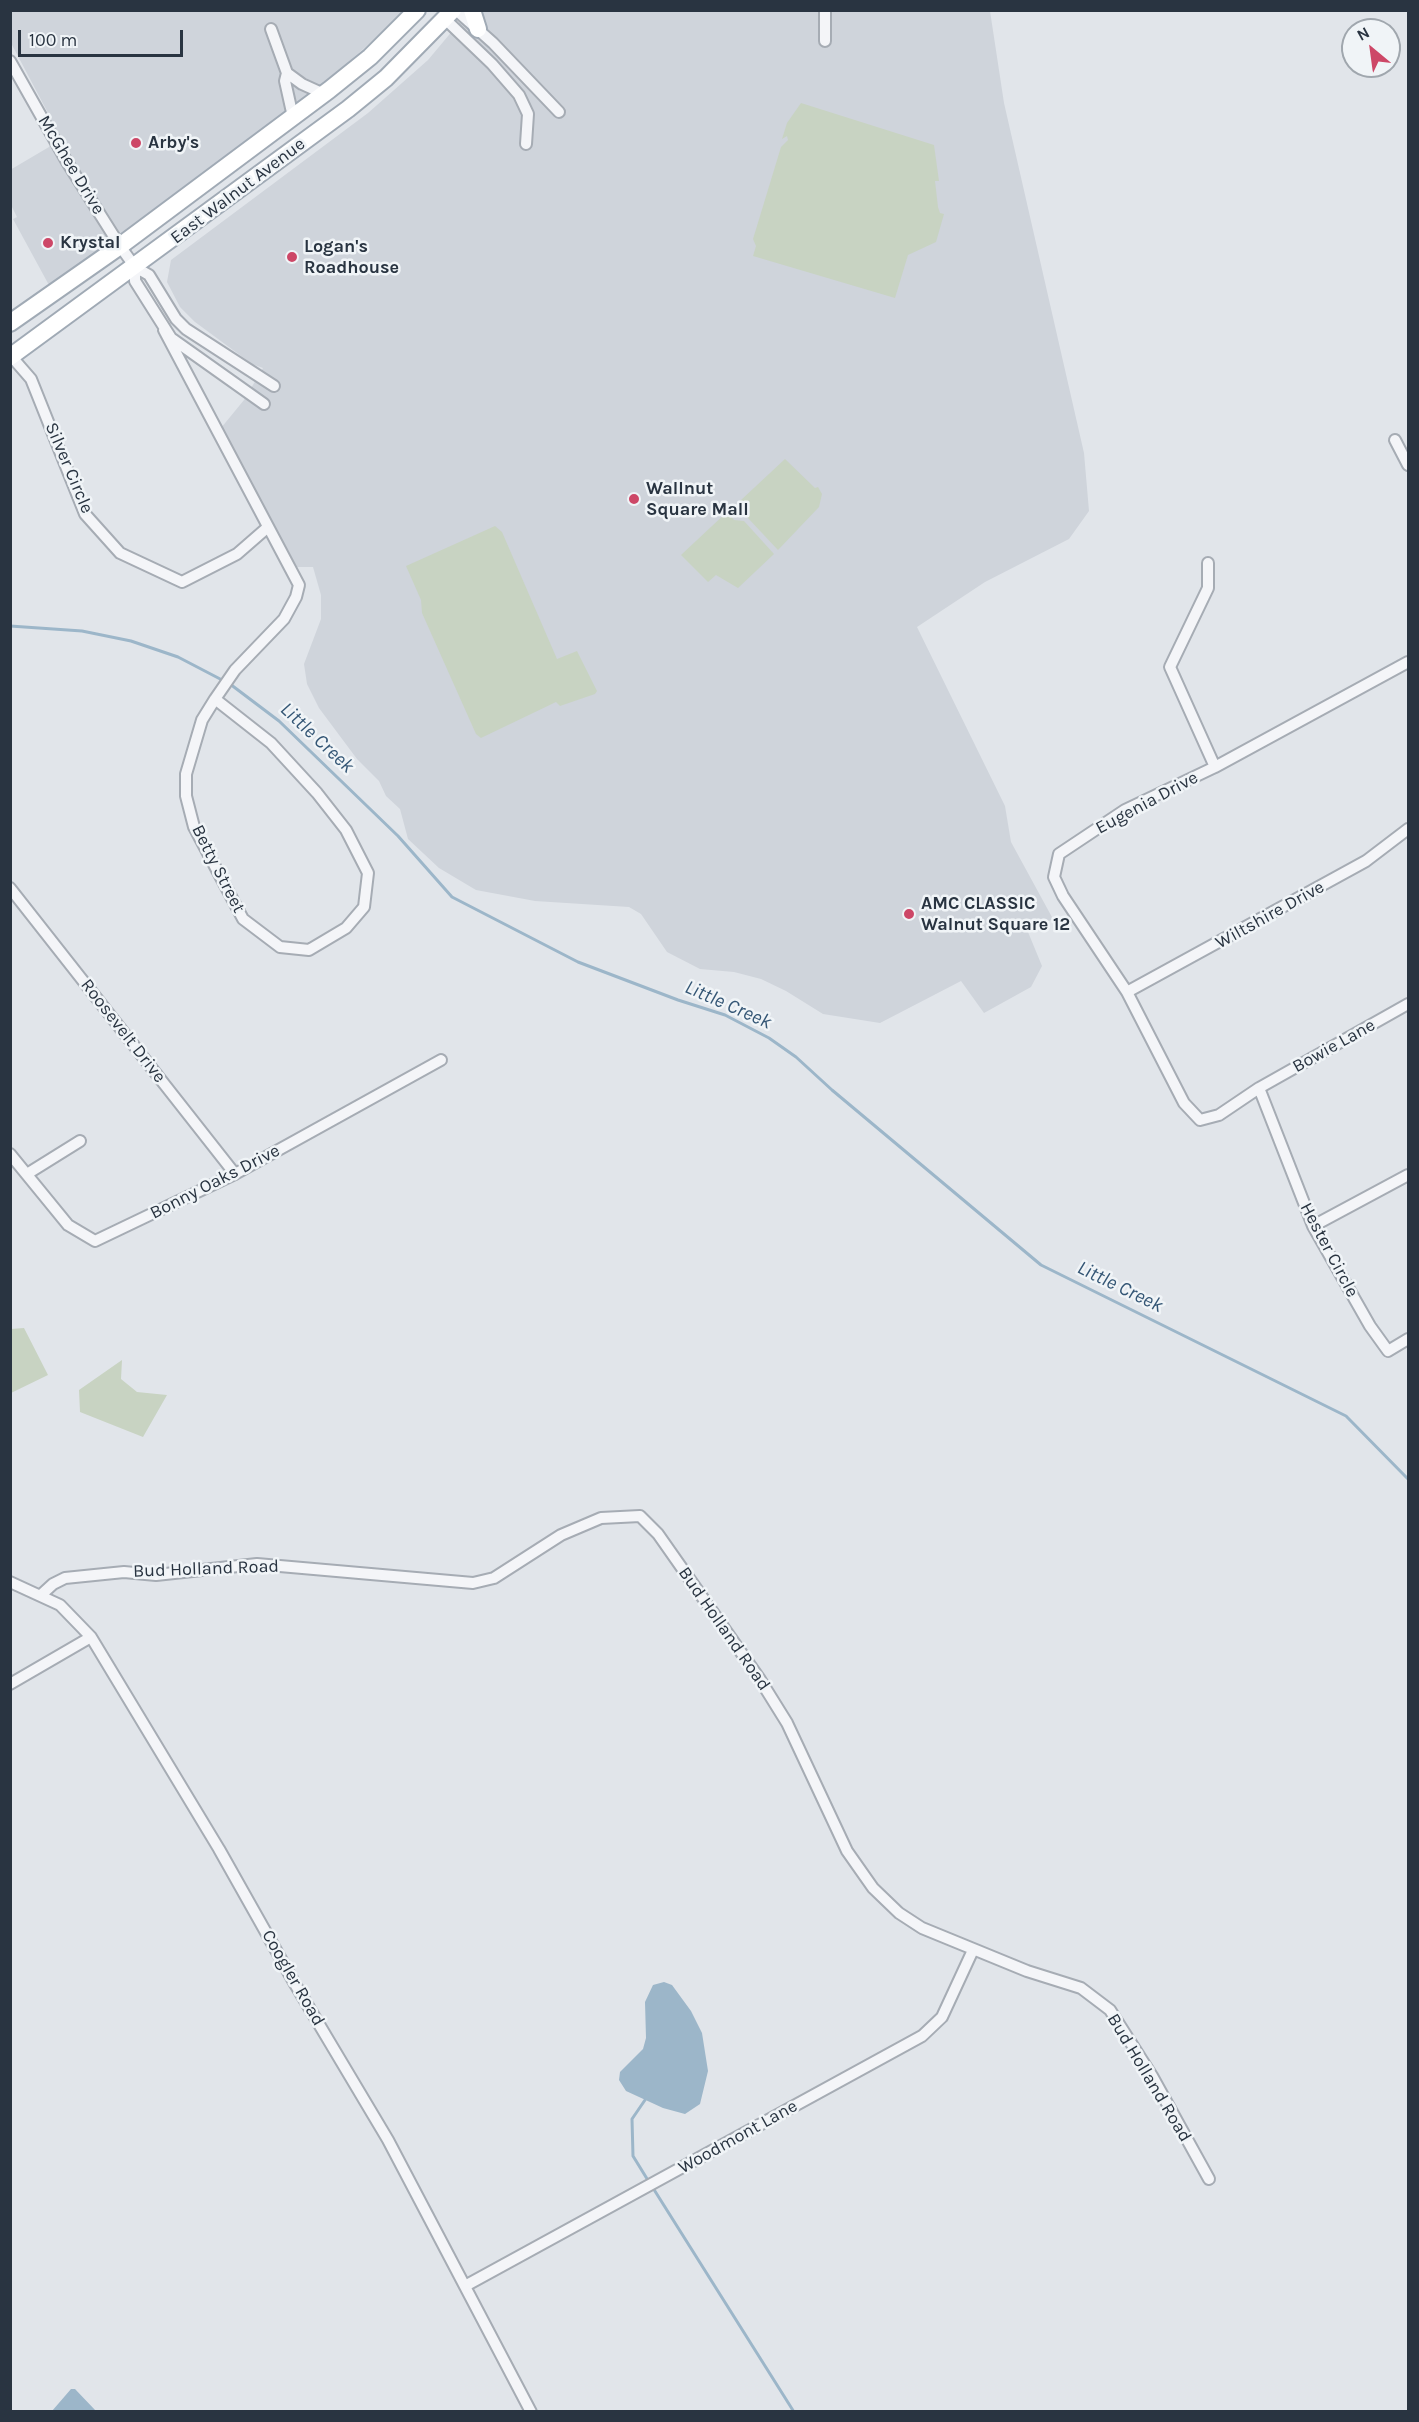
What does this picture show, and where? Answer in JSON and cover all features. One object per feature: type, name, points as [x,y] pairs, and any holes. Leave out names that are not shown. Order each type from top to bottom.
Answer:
[{"type":"main road","name":"East Walnut Avenue","points":[[10,323],[120,246],[324,94],[370,57],[417,10]]},
{"type":"main road","points":[[472,10],[478,29]]},
{"type":"main road","name":"East Walnut Avenue","points":[[11,356],[135,267],[363,96],[386,78],[452,13]]},
{"type":"street","points":[[825,10],[825,41]]},
{"type":"street","points":[[452,13],[478,29],[559,112]]},
{"type":"street","points":[[452,13],[519,95],[528,114],[526,144]]},
{"type":"street","points":[[271,29],[287,73],[302,84],[324,94]]},
{"type":"street","name":"McGhee Drive","points":[[10,60],[66,162],[135,267]]},
{"type":"street","points":[[287,73],[285,81],[293,117]]},
{"type":"street","points":[[135,267],[149,274],[167,308],[186,329],[274,386]]},
{"type":"street","name":"Betty Street","points":[[135,267],[135,281],[164,330],[299,585],[296,597],[284,619],[235,670],[215,699],[202,720],[186,774],[186,796],[194,827],[243,919],[280,947],[309,950],[346,928],[364,907],[368,873],[346,830],[317,793],[271,743],[215,699]]},
{"type":"street","points":[[164,330],[171,338],[264,404]]},
{"type":"street","name":"Silver Circle","points":[[11,356],[31,379],[85,514],[120,554],[182,582],[237,554],[268,527]]},
{"type":"street","points":[[1395,440],[1408,465]]},
{"type":"street","points":[[1209,563],[1208,588],[1170,667],[1215,767]]},
{"type":"street","name":"Eugenia Drive","points":[[1259,1088],[1219,1115],[1200,1120],[1184,1103],[1127,993],[1063,896],[1054,877],[1059,854],[1125,810],[1215,767],[1408,662]]},
{"type":"street","name":"Wiltshire Drive","points":[[1127,993],[1366,861],[1408,829]]},
{"type":"street","name":"Roosevelt Drive","points":[[10,888],[236,1174]]},
{"type":"street","name":"Bowie Lane","points":[[1259,1088],[1408,1004]]},
{"type":"street","name":"Bonny Oaks Drive","points":[[10,1154],[68,1225],[95,1241],[236,1174],[441,1060]]},
{"type":"street","name":"Hester Circle","points":[[1259,1088],[1313,1226],[1370,1326],[1388,1352],[1408,1339]]},
{"type":"street","points":[[27,1174],[80,1140]]},
{"type":"street","points":[[1313,1226],[1408,1174]]},
{"type":"street","name":"Bud Holland Road","points":[[41,1595],[53,1584],[65,1578],[124,1572],[156,1575],[257,1564],[473,1583],[494,1578],[561,1535],[601,1518],[640,1516],[658,1534],[782,1714],[847,1851],[873,1888],[899,1913],[922,1929],[973,1950],[1081,1988],[1110,2010],[1152,2076],[1209,2179]]},
{"type":"street","name":"Coogler Road","points":[[10,1582],[60,1605],[91,1637],[213,1839],[295,1984],[388,2140],[531,2412]]},
{"type":"street","points":[[10,1684],[91,1637]]},
{"type":"street","name":"Woodmont Lane","points":[[465,2286],[922,2036],[942,2017],[973,1950]]},
{"type":"shaded area","points":[[10,11],[406,11],[334,75],[50,287],[13,219],[17,217],[11,205],[10,170],[49,147],[56,128],[11,43]]},
{"type":"shaded area","points":[[469,11],[990,11],[1004,103],[1084,453],[1089,511],[1069,539],[985,582],[917,627],[1005,806],[1011,842],[1053,919],[1028,932],[1042,966],[1031,987],[984,1013],[961,981],[880,1023],[823,1014],[786,991],[761,979],[734,972],[700,969],[667,952],[641,914],[629,907],[535,901],[476,890],[439,868],[408,839],[400,809],[386,796],[379,781],[357,759],[319,708],[307,684],[304,664],[321,619],[321,595],[313,567],[297,567],[221,428],[244,400],[263,368],[252,364],[195,322],[180,307],[167,282],[171,260],[368,113],[428,60]]},
{"type":"green space","points":[[801,103],[934,145],[939,181],[935,181],[938,207],[940,213],[944,214],[936,242],[908,255],[895,298],[753,256],[756,246],[753,239],[781,147],[788,140],[787,136],[782,139],[787,123]]},
{"type":"green space","points":[[785,459],[815,488],[818,487],[822,494],[819,507],[778,550],[747,517],[747,509],[740,501]]},
{"type":"green space","points":[[727,512],[734,520],[744,521],[774,554],[738,588],[716,575],[708,582],[681,555]]},
{"type":"green space","points":[[495,526],[502,532],[557,659],[577,651],[597,691],[595,694],[560,706],[556,702],[481,738],[476,734],[422,613],[421,600],[406,566]]},
{"type":"green space","points":[[24,1328],[48,1375],[11,1393],[11,1329]]},
{"type":"green space","points":[[122,1360],[121,1379],[137,1392],[167,1395],[143,1437],[80,1412],[79,1390]]},
{"type":"water","points":[[664,1982],[672,1985],[691,2011],[702,2033],[708,2071],[700,2104],[685,2114],[663,2108],[626,2091],[619,2080],[620,2072],[643,2049],[646,2038],[645,2002],[653,1985]]},
{"type":"water","points":[[71,2389],[75,2389],[96,2411],[52,2411]]},
{"type":"waterway","name":"Little Creek","points":[[10,626],[82,631],[131,641],[178,657],[224,681]]},
{"type":"waterway","name":"Little Creek","points":[[230,684],[279,721],[398,836],[452,897],[578,962],[678,1000],[725,1015],[769,1038],[796,1057],[832,1090],[1041,1265],[1346,1416],[1408,1479]]},
{"type":"waterway","points":[[645,2100],[632,2119],[633,2156],[649,2182]]},
{"type":"waterway","points":[[653,2188],[794,2412]]},
{"type":"place","name":"Arby's","points":[[136,143]]},
{"type":"place","name":"Krystal","points":[[48,243]]},
{"type":"place","name":"Logan's Roadhouse","points":[[292,257]]},
{"type":"place","name":"Wallnut Square Mall","points":[[634,499]]},
{"type":"place","name":"AMC CLASSIC Walnut Square 12","points":[[909,914]]}]
